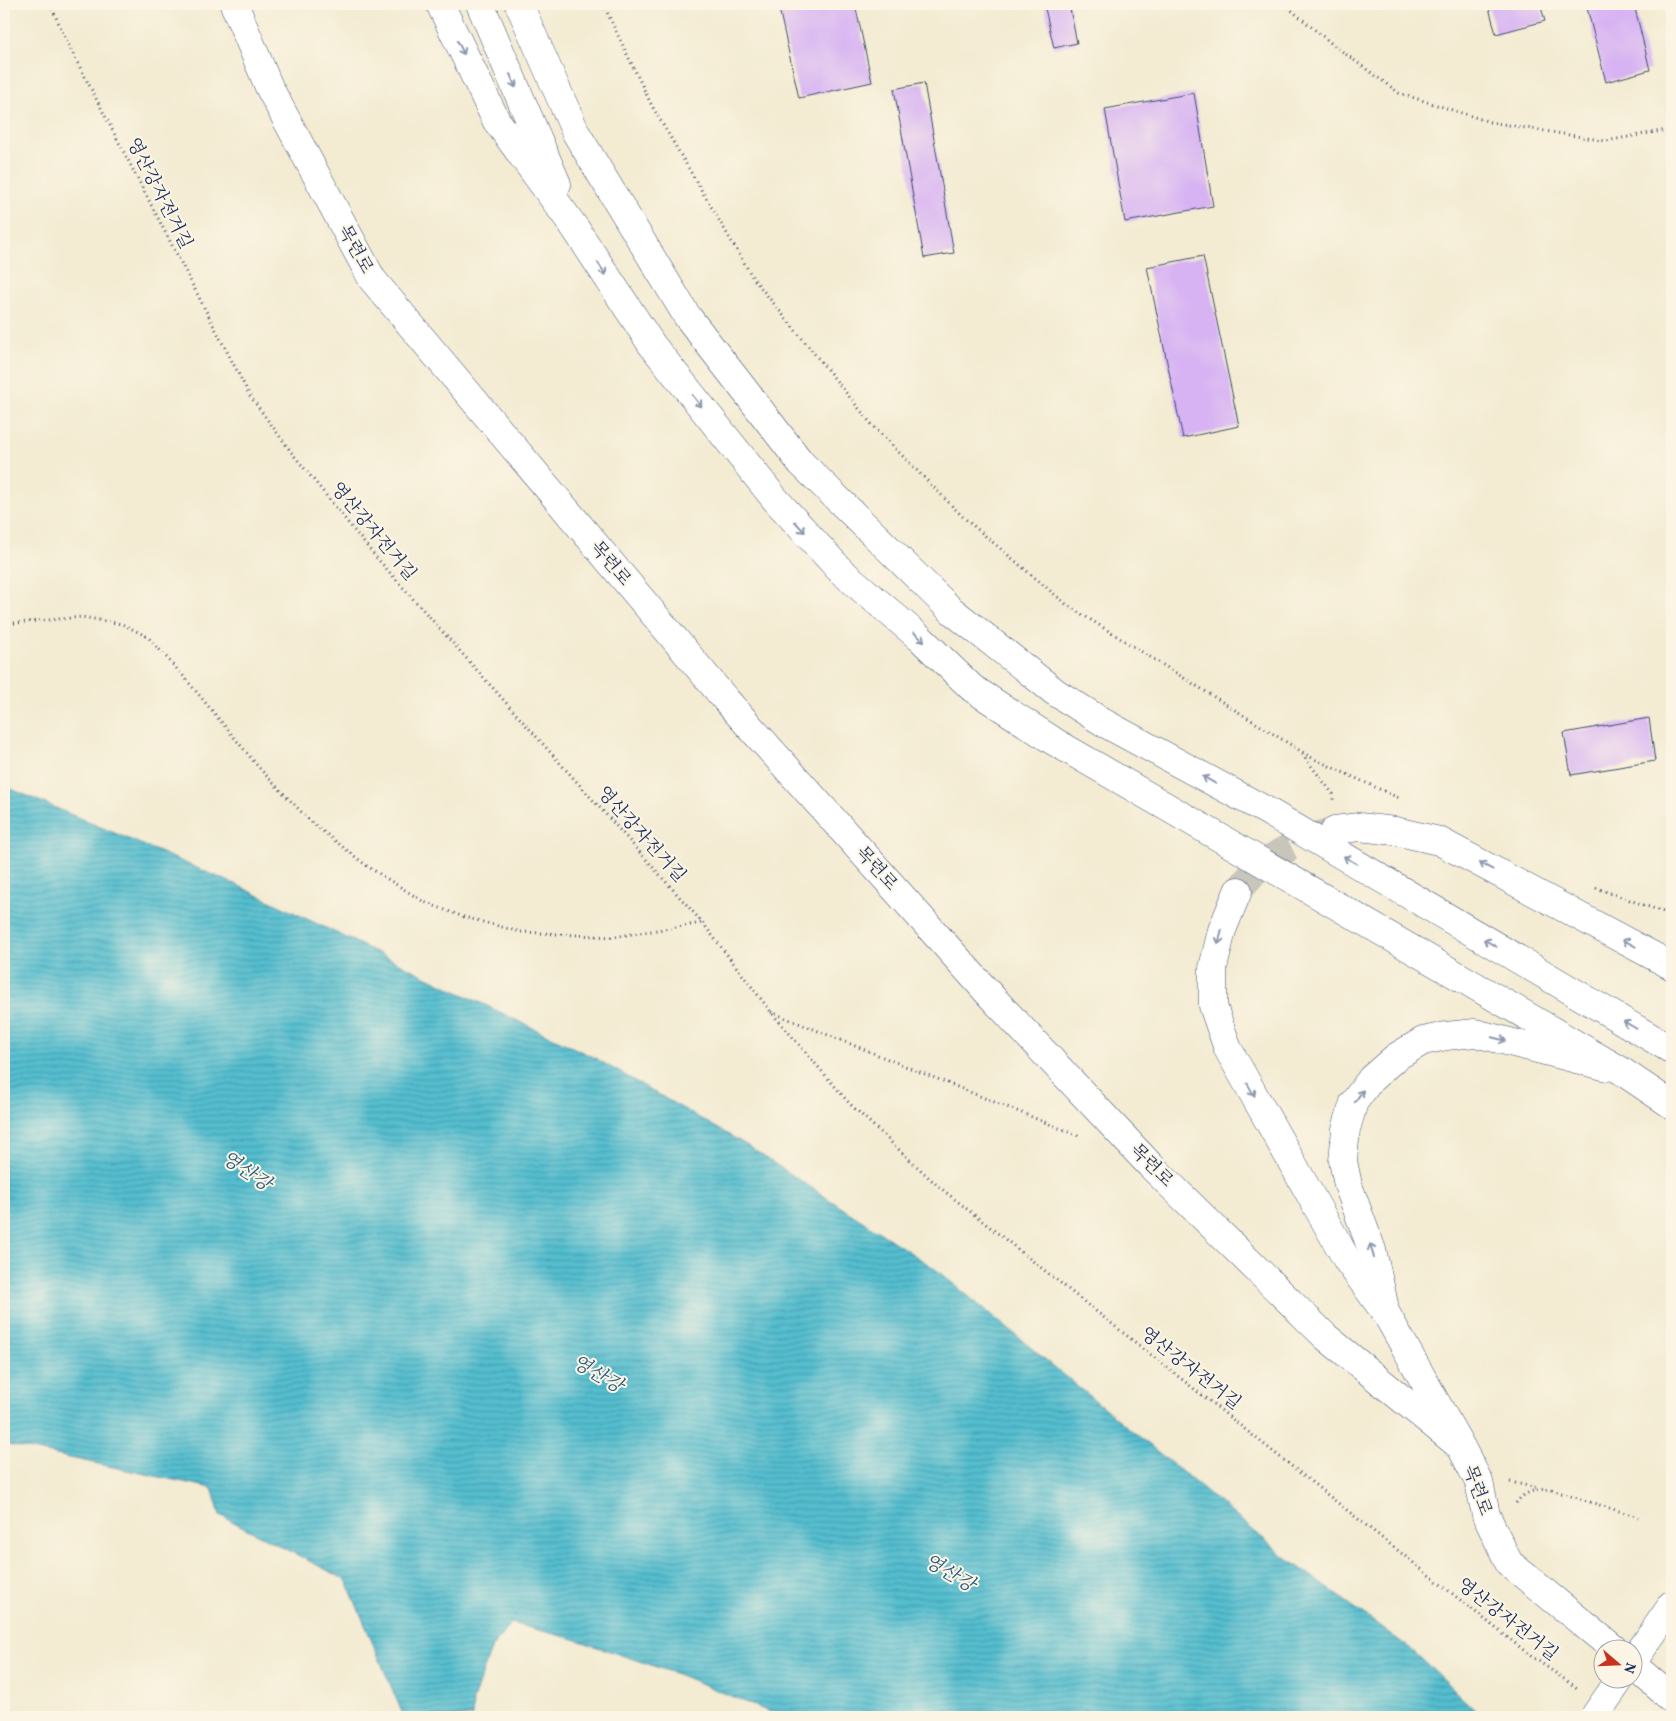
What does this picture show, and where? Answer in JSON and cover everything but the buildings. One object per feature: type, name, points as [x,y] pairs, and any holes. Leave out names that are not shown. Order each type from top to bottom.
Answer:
[{"type":"main road","name":"목련로","points":[[234,4],[269,87],[372,279],[726,700],[990,995],[1150,1165],[1326,1336],[1461,1447],[1479,1482],[1486,1515],[1509,1563],[1601,1638]]},
{"type":"main road","points":[[440,4],[496,120],[575,228],[652,345],[775,499],[841,571],[920,638],[972,688],[1055,742],[1620,1070],[1669,1105]]},
{"type":"main road","points":[[480,4],[575,228]]},
{"type":"main road","points":[[519,4],[576,133],[687,316],[801,463],[951,610],[1055,692],[1106,724],[1275,816],[1672,1050]]},
{"type":"main road","points":[[538,4],[576,133]]},
{"type":"main road","points":[[1335,830],[1359,827],[1395,831],[1439,841],[1672,966]]},
{"type":"main road","points":[[1238,891],[1222,930],[1214,968],[1212,1006],[1228,1049],[1347,1260],[1387,1316],[1461,1447]]},
{"type":"main road","points":[[1387,1316],[1372,1250],[1348,1185],[1343,1161],[1346,1129],[1354,1102],[1371,1080],[1396,1057],[1423,1041],[1475,1033],[1620,1070]]},
{"type":"main road","points":[[1644,1646],[1672,1605]]},
{"type":"main road","points":[[1644,1675],[1672,1699]]},
{"type":"main road","points":[[1594,1717],[1614,1688]]},
{"type":"path","name":"영산강자전거길","points":[[50,4],[74,56],[250,396],[292,453],[374,555],[702,922],[771,1012],[850,1104],[938,1186],[1531,1656],[1579,1689]]},
{"type":"path","points":[[603,4],[652,106],[753,278],[873,426],[963,517],[1067,605],[1312,758],[1403,800]]},
{"type":"path","points":[[1284,4],[1332,44],[1399,93],[1490,122],[1606,141],[1672,129]]},
{"type":"path","points":[[4,624],[82,618],[122,624],[148,638],[185,678],[261,770],[311,822],[367,866],[424,902],[464,917],[521,932],[613,937],[702,922]]},
{"type":"path","points":[[1300,751],[1333,794],[1335,830]]},
{"type":"path","points":[[1588,884],[1672,915]]},
{"type":"path","points":[[771,1012],[1086,1139]]},
{"type":"path","points":[[1496,1536],[1520,1497],[1539,1488],[1552,1490],[1638,1517]]},
{"type":"water","name":"영산강","points":[[4,786],[237,885],[593,1057],[743,1143],[934,1268],[1288,1559],[1411,1649],[1482,1717],[779,1717],[680,1675],[574,1639],[511,1623],[492,1647],[473,1700],[472,1717],[404,1717],[346,1580],[220,1515],[212,1488],[4,1444]]},
{"type":"tunnel","points":[[1238,891],[1258,868],[1284,850],[1302,841],[1331,831]]}]
